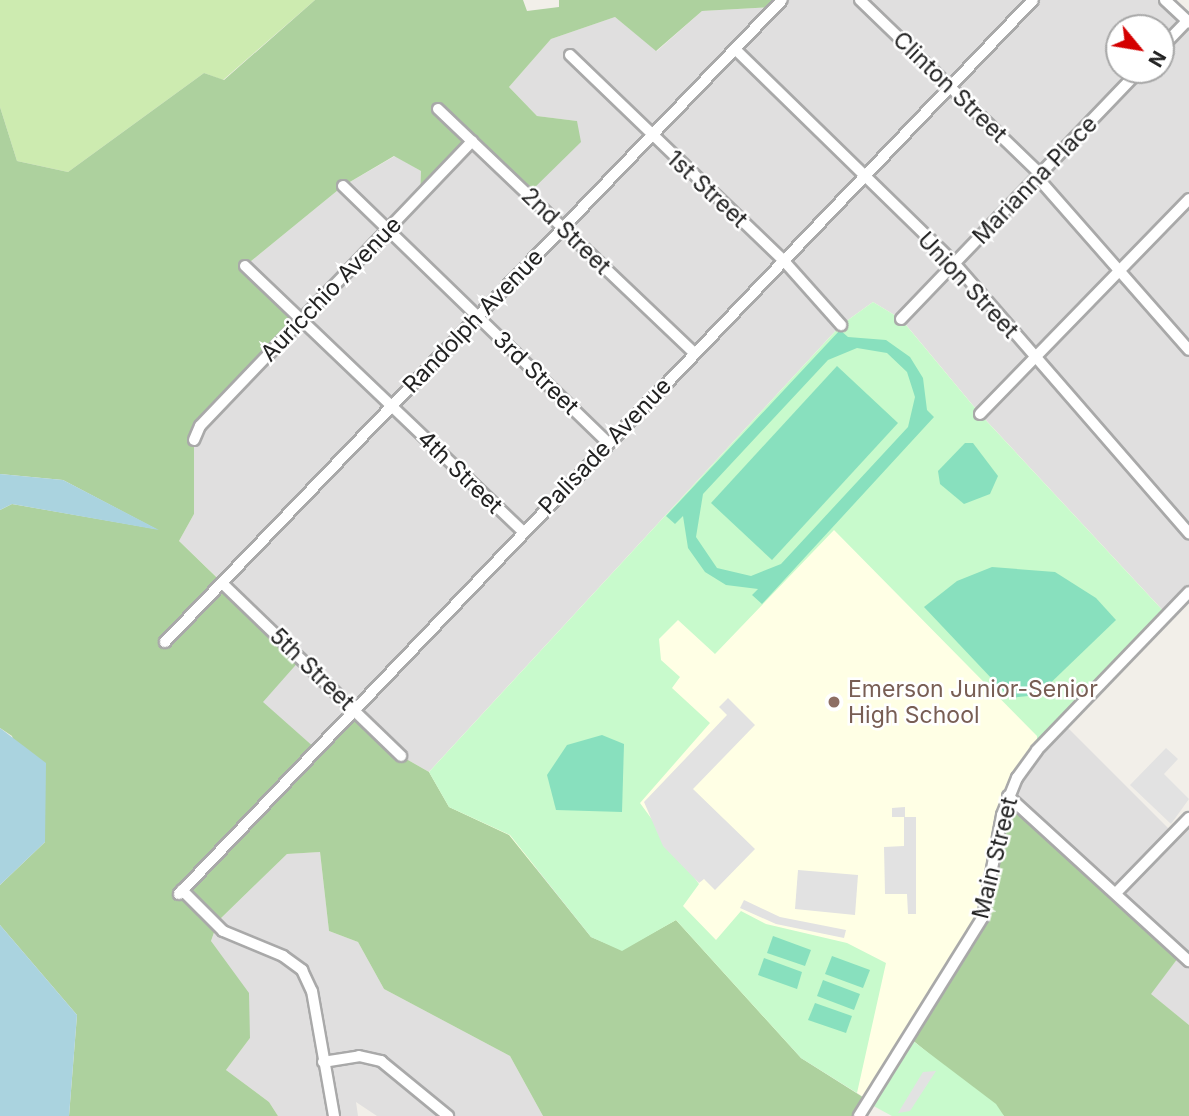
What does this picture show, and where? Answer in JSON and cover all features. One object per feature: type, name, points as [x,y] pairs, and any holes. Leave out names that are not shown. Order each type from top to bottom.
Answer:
[{"type":"street","name":"Randolph Avenue","points":[[164,642],[782,0]]},
{"type":"street","name":"Clinton Street","points":[[860,0],[1039,175],[1189,350]]},
{"type":"street","name":"Palisade Avenue","points":[[323,1062],[312,991],[302,970],[223,931],[181,892],[1033,0]]},
{"type":"street","points":[[1165,0],[1188,22],[1175,35]]},
{"type":"street","name":"Union Street","points":[[734,49],[862,178],[955,264],[1189,533]]},
{"type":"street","name":"1st Street","points":[[570,55],[651,137],[783,261],[841,325]]},
{"type":"street","name":"Marianna Place","points":[[901,319],[1127,84]]},
{"type":"street","name":"2nd Street","points":[[438,109],[694,354]]},
{"type":"street","name":"Auricchio Avenue","points":[[194,440],[200,426],[472,141]]},
{"type":"street","name":"3rd Street","points":[[343,186],[608,443]]},
{"type":"street","points":[[980,414],[1037,359],[1189,199]]},
{"type":"street","name":"4th Street","points":[[245,266],[523,532]]},
{"type":"street","name":"5th Street","points":[[222,583],[401,756]]},
{"type":"street","name":"Main Street","points":[[859,1116],[983,917],[1008,796],[1037,750],[1189,592]]},
{"type":"street","points":[[1008,796],[1189,961]]},
{"type":"street","points":[[1116,893],[1189,818]]},
{"type":"street","points":[[334,1116],[323,1062],[359,1056],[381,1061],[448,1116]]},
{"type":"shaded area","points":[[782,0],[1165,0],[1189,22],[1189,592],[1167,615],[980,414],[901,319],[841,325],[429,772],[401,756],[316,750],[262,702],[301,658],[179,541],[194,514],[194,440],[245,266],[343,186],[395,156],[421,171],[420,195],[472,141],[577,121],[537,116],[509,87],[551,39],[615,17],[657,51],[702,11],[775,7]]},
{"type":"shaded area","points":[[873,302],[901,319],[980,414],[1167,615],[1017,778],[990,898],[869,1101],[449,807],[429,772],[841,325]]},
{"type":"shaded area","points":[[728,698],[755,725],[693,789],[755,849],[715,890],[704,879],[699,883],[663,846],[644,802],[727,715],[719,707]]},
{"type":"shaded area","points":[[1063,723],[1173,833],[1189,818],[1189,1025],[1150,994],[1181,954],[1008,796]]},
{"type":"shaded area","points":[[1166,748],[1178,759],[1164,774],[1189,799],[1171,824],[1130,785]]},
{"type":"shaded area","points":[[905,807],[905,817],[916,817],[916,914],[908,914],[907,894],[885,894],[884,847],[904,846],[904,817],[892,817],[892,808]]},
{"type":"shaded area","points":[[320,852],[329,931],[358,942],[384,989],[510,1056],[543,1116],[377,1116],[356,1102],[358,1116],[278,1116],[269,1102],[226,1070],[250,1038],[211,941],[218,921],[287,854]]},
{"type":"shaded area","points":[[798,870],[858,875],[855,915],[795,909]]},
{"type":"shaded area","points":[[744,900],[780,917],[846,930],[844,938],[776,924],[740,908]]},
{"type":"shaded area","points":[[936,1071],[910,1111],[898,1113],[923,1072]]},
{"type":"green space","points":[[0,0],[315,0],[223,80],[204,73],[68,172],[17,161],[0,107]]},
{"type":"green space","points":[[315,0],[523,0],[527,11],[559,7],[559,0],[782,0],[775,7],[702,11],[656,51],[615,17],[551,39],[509,87],[537,116],[577,121],[581,142],[528,194],[472,141],[420,196],[421,171],[394,156],[343,186],[245,266],[301,320],[194,440],[194,514],[179,541],[301,659],[263,702],[316,749],[354,710],[401,756],[429,772],[449,807],[509,835],[591,937],[622,950],[676,920],[801,1058],[869,1101],[859,1116],[543,1116],[510,1056],[384,989],[358,942],[329,931],[320,852],[287,854],[218,921],[211,941],[249,993],[250,1038],[226,1070],[269,1102],[278,1116],[69,1116],[77,1015],[0,925],[0,885],[45,842],[12,736],[0,728],[0,510],[12,504],[156,529],[63,480],[0,474],[0,107],[17,161],[68,172],[204,73],[224,80]]},
{"type":"green space","points":[[873,302],[901,319],[980,414],[1167,615],[1037,750],[1037,736],[834,530],[715,654],[678,620],[659,639],[661,660],[680,677],[672,688],[710,723],[640,803],[699,884],[683,906],[716,940],[741,911],[766,924],[847,943],[886,963],[857,1093],[801,1058],[676,920],[622,951],[591,937],[510,835],[449,807],[429,772],[841,325]]},
{"type":"green space","points":[[840,330],[848,337],[886,340],[910,357],[923,378],[927,410],[934,417],[762,604],[752,595],[758,589],[726,585],[705,572],[688,548],[683,516],[675,524],[666,516]],"holes":[[[857,348],[887,353],[907,372],[915,397],[908,427],[781,564],[751,576],[717,568],[696,537],[703,494],[828,360]]]},
{"type":"green space","points":[[837,366],[898,423],[772,560],[711,503]]},
{"type":"green space","points":[[965,443],[973,443],[998,476],[990,494],[964,504],[940,484],[938,471]]},
{"type":"green space","points":[[992,567],[1055,572],[1096,598],[1116,620],[1038,695],[1010,698],[924,607],[957,581]]},
{"type":"green space","points":[[602,735],[624,744],[622,812],[556,810],[547,775],[567,745]]},
{"type":"green space","points":[[1008,796],[1181,954],[1151,994],[1189,1025],[1189,1116],[1004,1116],[910,1038],[975,935]]},
{"type":"green space","points":[[773,936],[811,950],[805,966],[767,953]]},
{"type":"green space","points":[[832,956],[870,970],[863,988],[825,974]]},
{"type":"green space","points":[[764,958],[802,972],[797,989],[758,975]]},
{"type":"green space","points":[[823,980],[860,994],[854,1010],[817,996]]},
{"type":"green space","points":[[815,1003],[852,1016],[846,1033],[808,1020]]},
{"type":"green space","points":[[909,1038],[996,1104],[1004,1116],[892,1116],[868,1103]]},
{"type":"water","points":[[0,474],[63,480],[159,530],[12,504],[0,510]]},
{"type":"water","points":[[0,728],[46,763],[45,842],[0,885]]},
{"type":"water","points":[[0,925],[77,1015],[69,1116],[0,1116]]},
{"type":"place","name":"Emerson Junior-Senior High School","points":[[834,702]]}]
